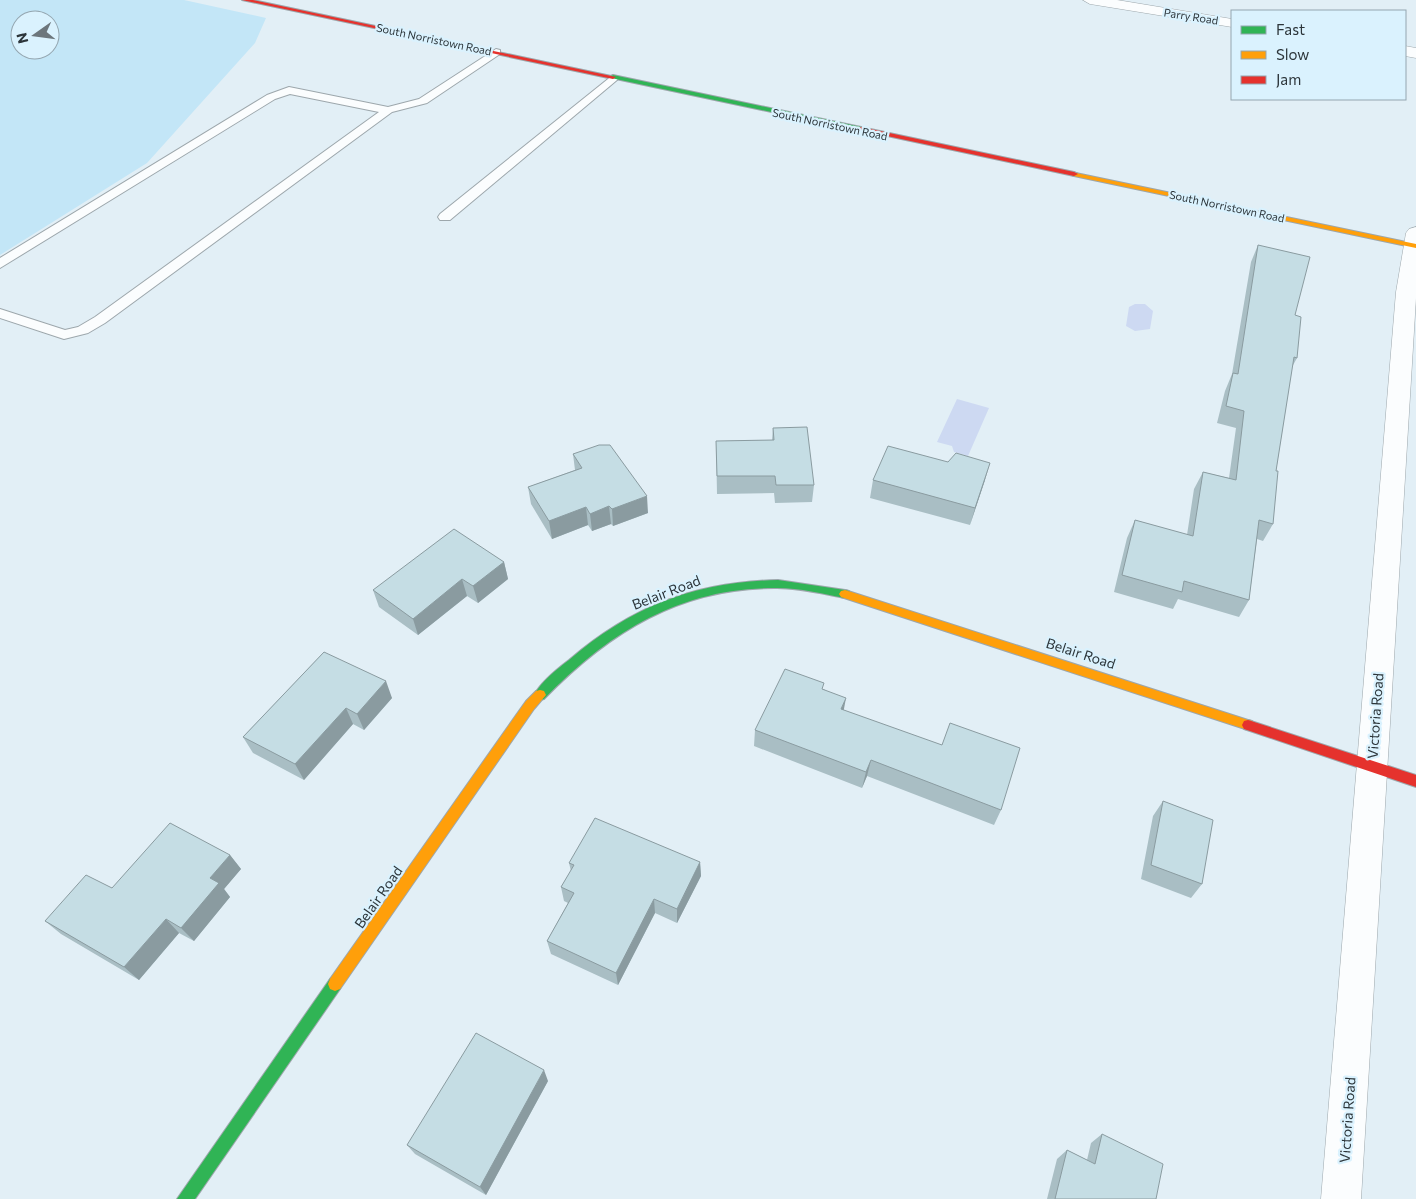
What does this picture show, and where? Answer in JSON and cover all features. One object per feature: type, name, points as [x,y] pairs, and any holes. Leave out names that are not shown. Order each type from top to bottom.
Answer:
[{"type":"street","name":"South Norristown Road","points":[[245,0],[613,78],[1415,241]]},
{"type":"street","name":"Parry Road","points":[[1090,0],[1231,23]]},
{"type":"street","name":"Victoria Road","points":[[1341,1199],[1406,292],[1415,241]]},
{"type":"street","name":"Belair Road","points":[[185,1199],[530,705],[573,661],[623,626],[659,608],[716,588],[754,585],[813,587],[862,598],[1416,781]]},
{"type":"lane","points":[[0,312],[64,335],[83,330],[108,314],[388,110],[423,101],[496,52]]},
{"type":"lane","points":[[445,218],[613,78]]},
{"type":"lane","points":[[0,264],[271,97],[289,90],[388,110]]},
{"type":"shaded area","points":[[0,0],[184,0],[266,18],[255,43],[147,163],[0,255]]},
{"type":"shaded area","points":[[1135,304],[1145,304],[1153,311],[1150,329],[1135,331],[1126,326],[1129,307]]},
{"type":"shaded area","points":[[957,399],[989,408],[968,456],[954,452],[952,446],[937,442]]},
{"type":"building","points":[[1258,245],[1310,257],[1295,315],[1301,317],[1297,358],[1294,357],[1276,471],[1278,471],[1273,524],[1259,520],[1249,600],[1184,581],[1182,592],[1122,575],[1135,520],[1193,536],[1203,472],[1236,480],[1244,411],[1226,406],[1233,373],[1238,374]]},
{"type":"building","points":[[807,427],[814,485],[776,485],[775,476],[717,476],[716,441],[774,440],[773,428]]},
{"type":"building","points":[[599,445],[610,445],[647,496],[612,509],[609,506],[590,514],[586,507],[549,521],[528,487],[582,468],[573,454]]},
{"type":"building","points":[[888,446],[948,462],[956,453],[990,463],[975,508],[873,480]]},
{"type":"building","points":[[454,529],[504,562],[473,586],[462,579],[413,619],[373,590]]},
{"type":"building","points":[[324,652],[386,681],[357,714],[346,708],[295,764],[243,737]]},
{"type":"building","points":[[785,669],[824,683],[822,689],[846,698],[841,709],[942,745],[950,723],[1020,748],[1001,810],[871,760],[866,772],[755,730]]},
{"type":"building","points":[[1163,801],[1213,820],[1202,884],[1151,865]]},
{"type":"building","points":[[595,818],[700,862],[677,909],[654,899],[616,973],[547,941],[574,893],[561,887],[574,865],[569,863]]},
{"type":"building","points":[[170,823],[230,855],[210,878],[219,883],[181,928],[166,919],[124,967],[45,921],[86,875],[112,888]]},
{"type":"building","points":[[476,1033],[544,1070],[480,1187],[407,1145]]},
{"type":"building","points":[[1102,1134],[1163,1164],[1156,1199],[1055,1199],[1067,1150],[1095,1164]]},
{"type":"traffic: fast","points":[[613,77],[861,129]]},
{"type":"traffic: fast","points":[[540,695],[564,671],[617,629],[647,613],[678,600],[710,590],[744,585],[778,584],[845,594]]},
{"type":"traffic: fast","points":[[185,1199],[335,984]]},
{"type":"traffic: slow","points":[[1074,174],[1416,246]]},
{"type":"traffic: slow","points":[[845,594],[1248,725]]},
{"type":"traffic: slow","points":[[335,984],[530,705],[540,695]]},
{"type":"traffic: jam","points":[[245,0],[613,77]]},
{"type":"traffic: jam","points":[[861,129],[1074,174]]},
{"type":"traffic: jam","points":[[1248,725],[1416,781]]}]
